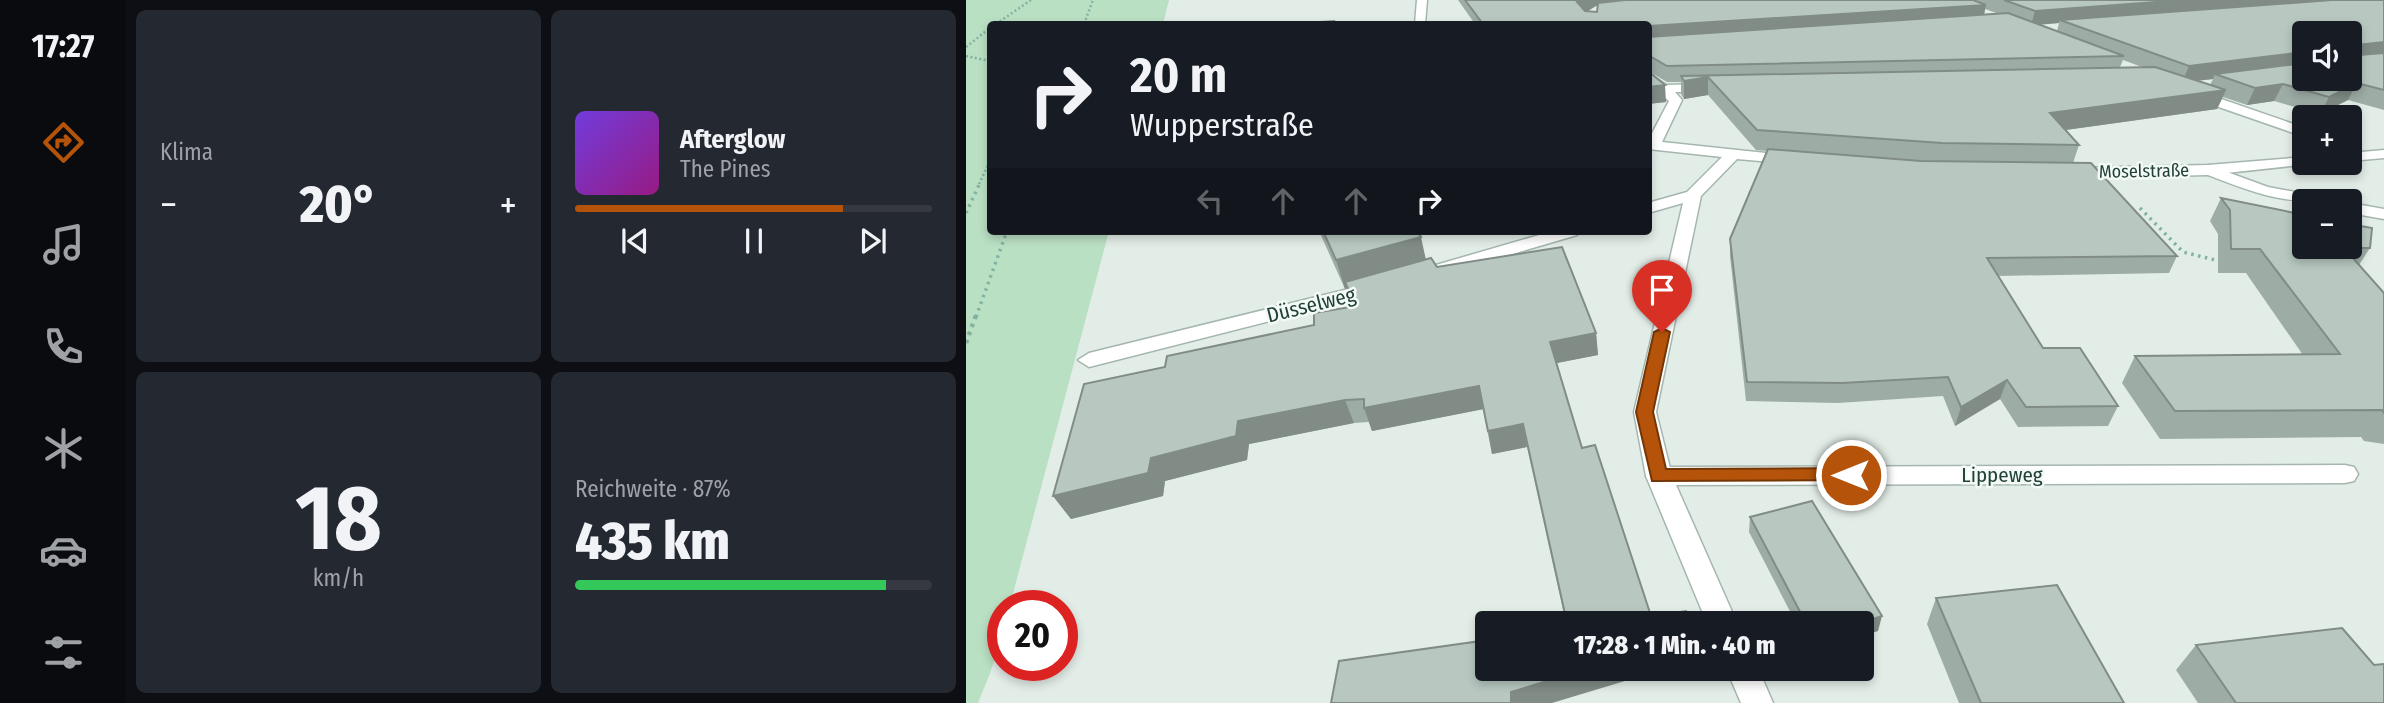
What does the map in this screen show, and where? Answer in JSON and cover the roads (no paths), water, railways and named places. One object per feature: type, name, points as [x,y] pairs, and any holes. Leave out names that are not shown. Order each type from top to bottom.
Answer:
[{"type":"street","points":[[1420,21],[1422,0]]},
{"type":"street","points":[[1652,80],[1676,100],[1652,144]]},
{"type":"street","points":[[2208,85],[2180,89],[2292,128]]},
{"type":"street","points":[[1662,89],[1718,88]]},
{"type":"street","points":[[1652,146],[1815,163]]},
{"type":"street","points":[[1652,207],[1693,195],[1732,155]]},
{"type":"street","name":"Moselstraße","points":[[2052,172],[2208,170],[2292,162]]},
{"type":"street","points":[[2208,170],[2264,191],[2292,196]]},
{"type":"street","points":[[1693,195],[1645,412],[1658,476],[1717,611]]},
{"type":"street","points":[[2362,210],[2384,214]]},
{"type":"street","points":[[1418,276],[1557,235]]},
{"type":"street","name":"Düsselweg","points":[[1089,360],[1393,283]]},
{"type":"street","name":"Lippeweg","points":[[1658,476],[2346,474]]},
{"type":"street","points":[[1748,681],[1757,703]]}]
